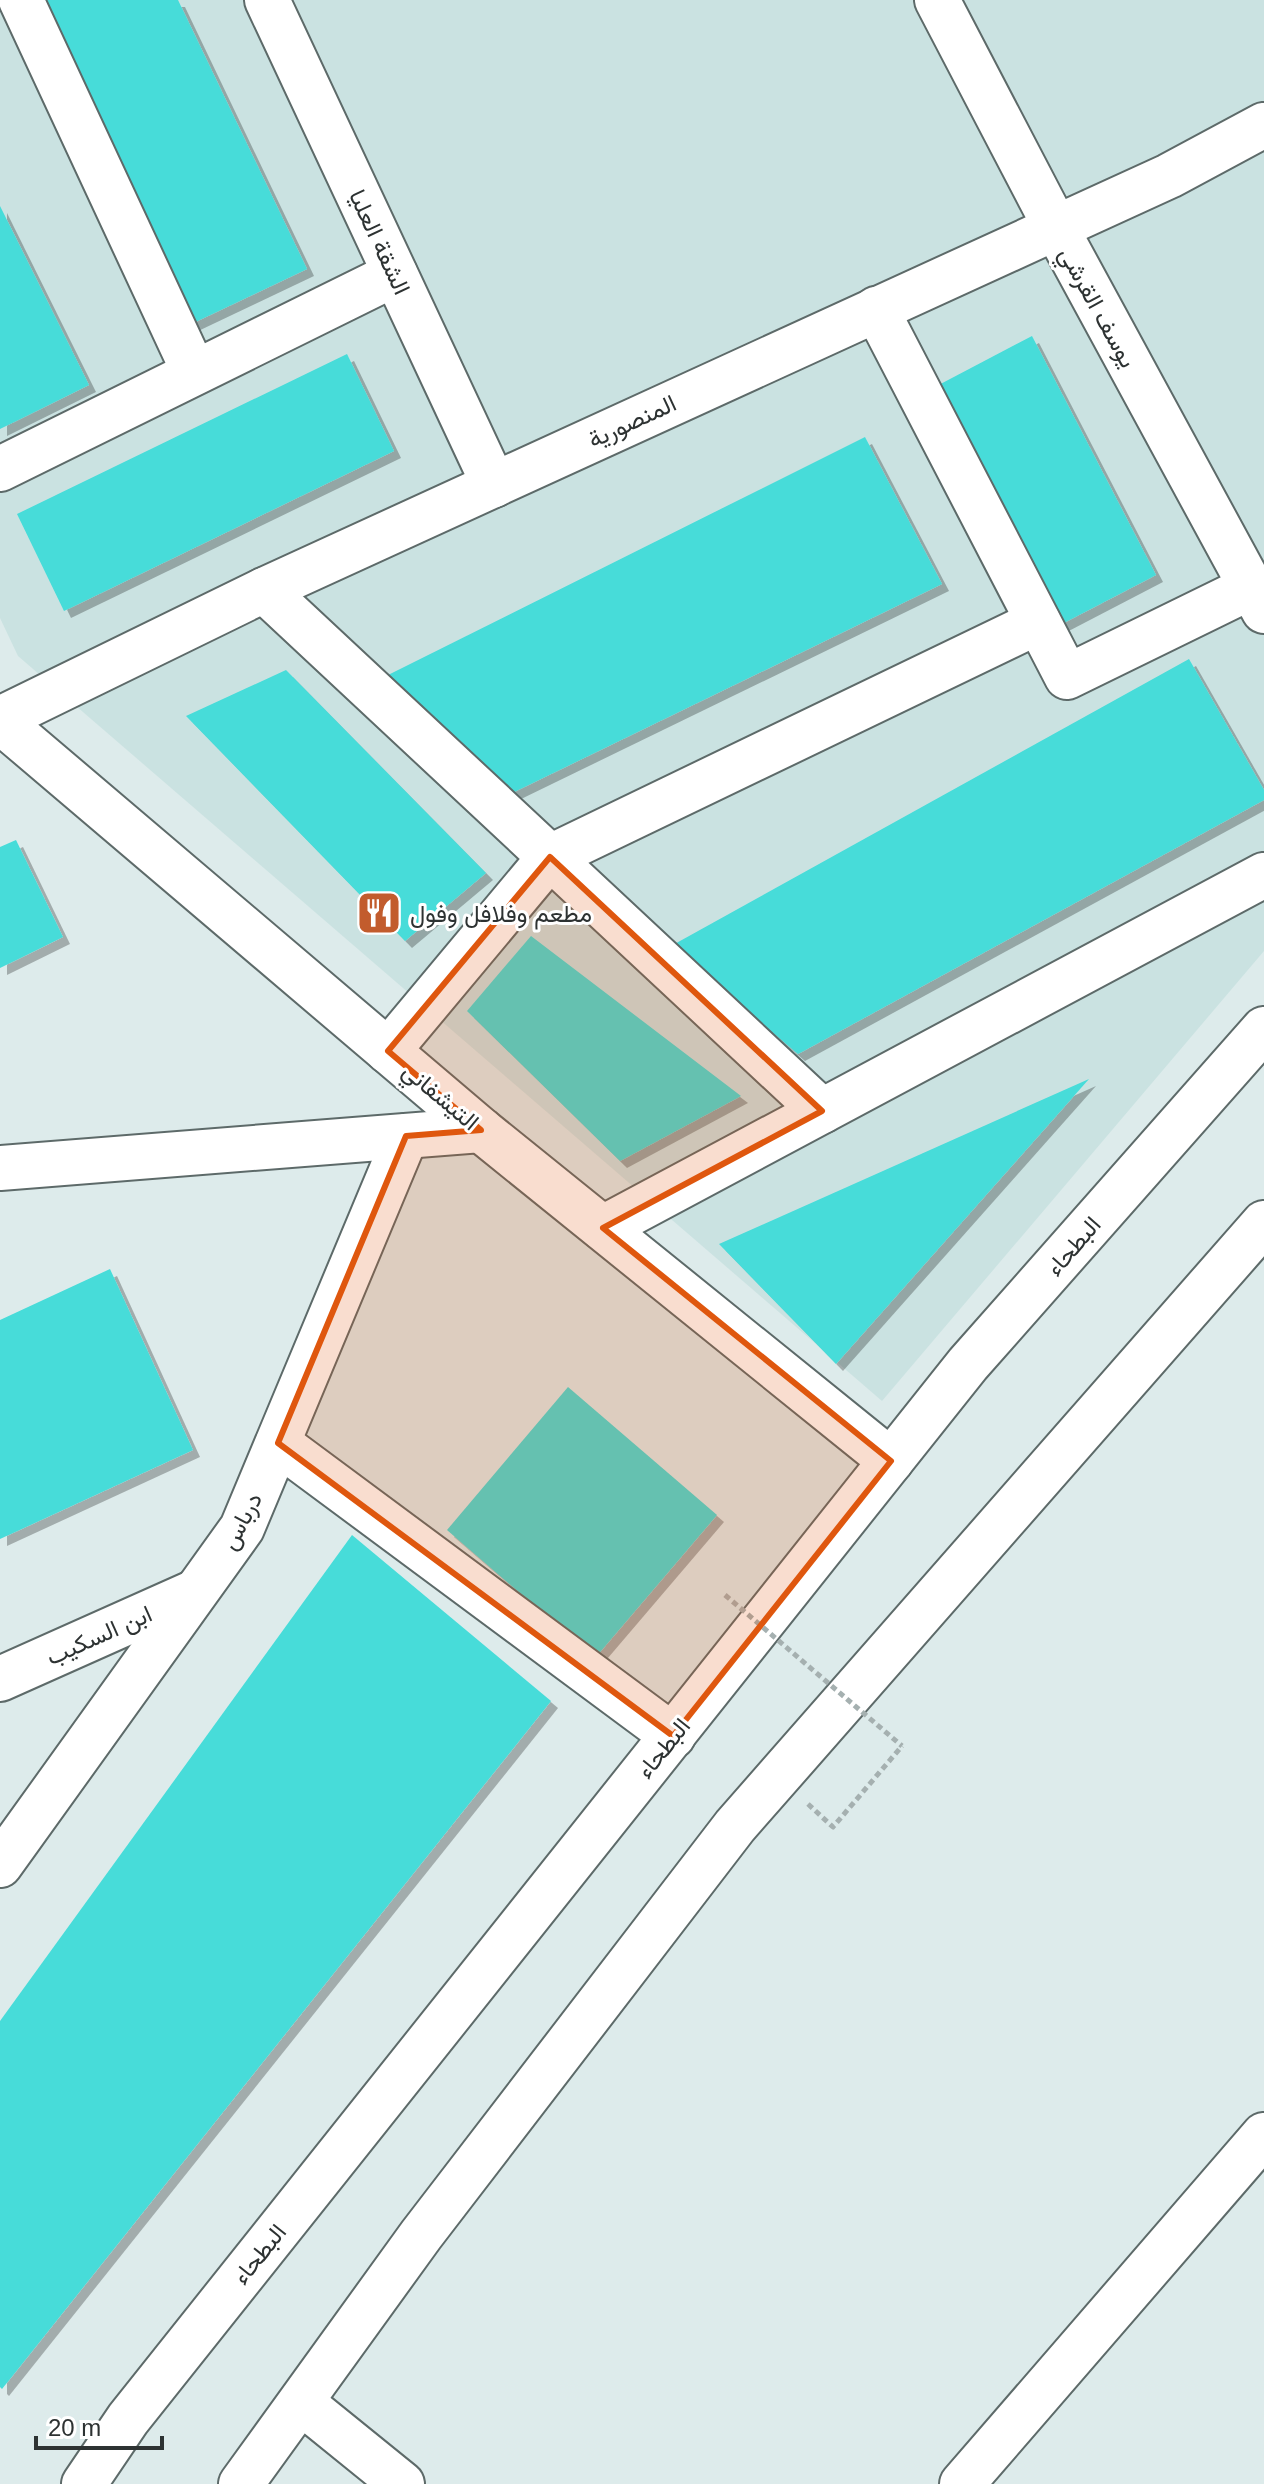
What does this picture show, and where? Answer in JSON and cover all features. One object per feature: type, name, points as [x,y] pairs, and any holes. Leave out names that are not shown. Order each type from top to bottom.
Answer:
[{"type":"street","points":[[21,0],[194,372]]},
{"type":"street","name":"الشقة العليا","points":[[267,0],[494,485]]},
{"type":"street","name":"يوسف القرشي","points":[[937,0],[1056,228],[1258,599]]},
{"type":"street","name":"المنصورية","points":[[0,720],[264,590],[1169,176],[1264,125]]},
{"type":"street","points":[[0,469],[395,274]]},
{"type":"street","points":[[876,309],[1067,677],[1258,599]]},
{"type":"street","points":[[264,590],[822,1111]]},
{"type":"street","points":[[388,1051],[550,857],[1038,622]]},
{"type":"street","name":"التيشفاني","points":[[0,720],[481,1130],[891,1461]]},
{"type":"street","points":[[603,1228],[1264,875]]},
{"type":"street","name":"البطحاء","points":[[84,2484],[128,2419],[968,1364],[1264,1029]]},
{"type":"street","points":[[0,1168],[481,1130]]},
{"type":"street","name":"درباس","points":[[0,1865],[242,1528],[406,1136]]},
{"type":"street","points":[[0,1193],[62,1163]]},
{"type":"street","points":[[241,2484],[430,2223],[735,1826],[1264,1223]]},
{"type":"street","points":[[278,1443],[673,1736]]},
{"type":"street","name":"ابن السكيب","points":[[0,1679],[197,1591]]},
{"type":"street","points":[[962,2484],[1264,2135]]},
{"type":"street","points":[[302,2403],[402,2484]]},
{"type":"path","points":[[725,1595],[902,1746],[833,1827],[778,1777]]},
{"type":"highlighted area","points":[[550,857],[822,1111],[603,1228],[891,1461],[673,1736],[278,1443],[406,1136],[481,1130],[388,1051]]},
{"type":"shaded area","points":[[0,0],[1264,0],[1264,951],[882,1401],[18,656],[0,618]]},
{"type":"building","points":[[30,0],[178,0],[307,269],[187,326]]},
{"type":"building","points":[[0,206],[89,385],[0,429]]},
{"type":"building","points":[[1032,336],[1156,575],[1056,627],[931,389]]},
{"type":"building","points":[[347,354],[394,451],[64,611],[17,514]]},
{"type":"building","points":[[865,437],[942,584],[510,794],[374,682]]},
{"type":"building","points":[[1189,659],[1264,790],[1264,800],[798,1054],[671,946]]},
{"type":"building","points":[[286,670],[486,873],[405,941],[186,716]]},
{"type":"building","points":[[16,840],[63,937],[0,968],[0,847]]},
{"type":"building","points":[[531,936],[741,1096],[620,1161],[467,1011]]},
{"type":"building","points":[[1089,1079],[836,1364],[719,1244]]},
{"type":"building","points":[[110,1269],[193,1450],[0,1539],[0,1320]]},
{"type":"building","points":[[568,1387],[717,1515],[595,1658],[447,1530]]},
{"type":"building","points":[[352,1535],[551,1701],[2,2389],[0,2021]]},
{"type":"place","name":"مطعم وفلافل وفول","points":[[379,913]]}]
